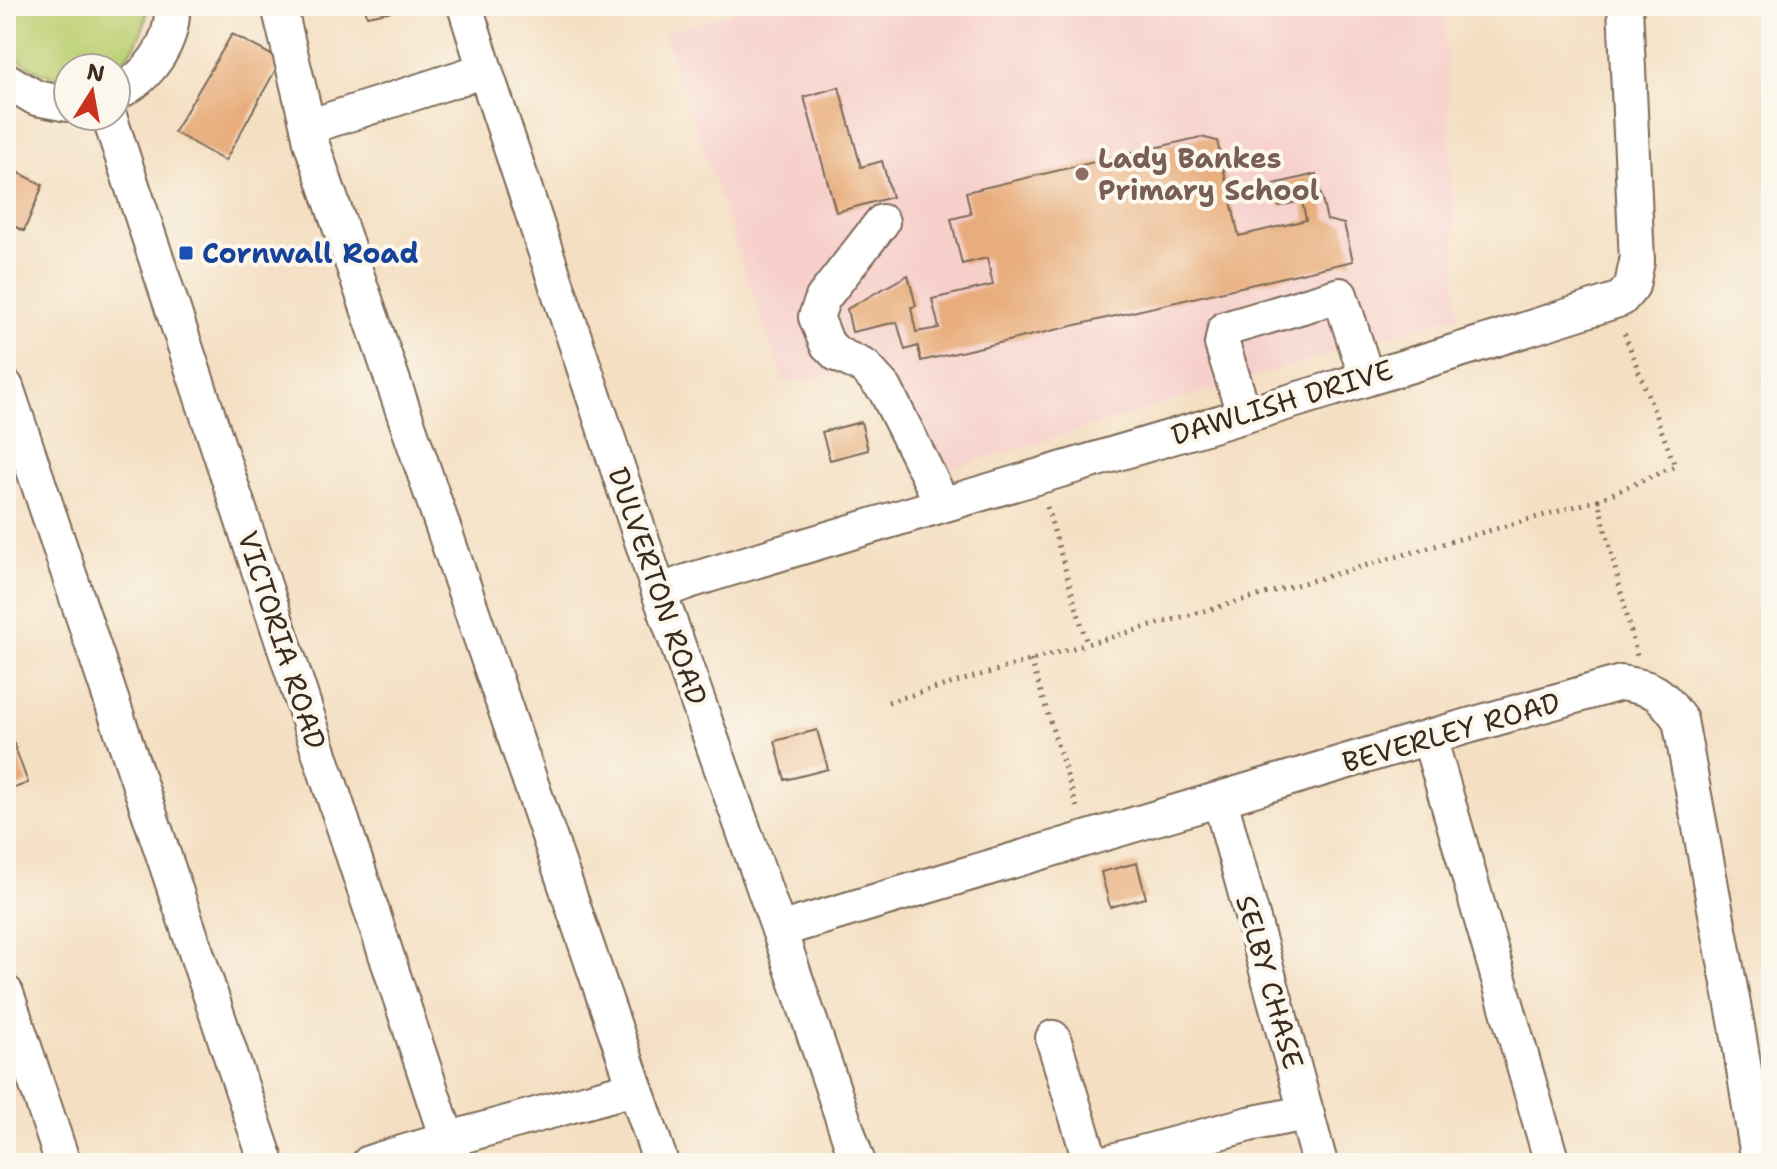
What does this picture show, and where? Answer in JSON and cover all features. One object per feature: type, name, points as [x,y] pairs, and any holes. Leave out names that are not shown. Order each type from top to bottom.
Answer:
[{"type":"street","points":[[132,84],[151,67],[165,42],[173,14],[172,6]]},
{"type":"street","points":[[279,6],[311,142],[661,1163]]},
{"type":"street","name":"DULVERTON ROAD","points":[[465,6],[659,592],[858,1163]]},
{"type":"street","name":"DAWLISH DRIVE","points":[[659,592],[942,503],[1621,299],[1632,286],[1637,261],[1625,6]]},
{"type":"street","points":[[308,127],[485,70]]},
{"type":"street","points":[[6,80],[36,98],[52,101]]},
{"type":"street","name":"VICTORIA ROAD","points":[[114,132],[451,1151]]},
{"type":"street","points":[[882,222],[823,298],[816,317],[827,344],[837,354],[865,367],[885,389],[942,503]]},
{"type":"street","points":[[1244,414],[1222,344],[1225,329],[1340,295],[1361,360]]},
{"type":"street","points":[[6,387],[267,1163]]},
{"type":"street","name":"BEVERLEY ROAD","points":[[779,930],[1429,737],[1621,683],[1643,687],[1663,696],[1680,720],[1759,1163]]},
{"type":"street","points":[[1429,737],[1552,1163]]},
{"type":"street","name":"SELBY CHASE","points":[[1220,800],[1320,1163]]},
{"type":"street","points":[[6,993],[63,1163]]},
{"type":"street","points":[[1053,1038],[1091,1163]]},
{"type":"street","points":[[369,1163],[451,1151],[517,1121],[634,1088]]},
{"type":"street","points":[[1105,1163],[1249,1124],[1307,1115]]},
{"type":"path","points":[[888,702],[1598,500],[1675,466],[1622,329]]},
{"type":"path","points":[[1044,496],[1087,644]]},
{"type":"path","points":[[1598,500],[1637,657]]},
{"type":"path","points":[[1624,659],[1645,655]]},
{"type":"path","points":[[1031,660],[1078,812]]},
{"type":"shaded area","name":"Lady Bankes Primary School","points":[[754,6],[1444,6],[1458,315],[917,479],[857,369],[784,383],[663,33]]},
{"type":"green space","points":[[6,6],[147,6],[141,34],[130,52],[52,52],[52,75],[18,58],[6,43]]},
{"type":"building","points":[[392,6],[393,11],[367,16],[365,7]]},
{"type":"building","points":[[232,34],[281,60],[225,161],[174,132]]},
{"type":"building","points":[[839,87],[861,167],[882,161],[892,197],[836,212],[804,97]]},
{"type":"building","points":[[1201,137],[1217,141],[1239,236],[1306,220],[1302,201],[1279,206],[1274,184],[1316,174],[1327,220],[1344,224],[1353,261],[921,361],[918,346],[905,350],[897,322],[852,332],[847,309],[908,275],[916,306],[911,307],[916,332],[939,328],[932,299],[993,285],[987,258],[962,264],[951,219],[971,214],[966,192]]},
{"type":"building","points":[[6,166],[43,185],[24,231],[6,222]]},
{"type":"building","points":[[861,422],[868,450],[830,460],[822,432]]},
{"type":"building","points":[[6,722],[28,783],[6,791]]},
{"type":"building","points":[[817,730],[828,769],[785,780],[775,741]]},
{"type":"building","points":[[1137,863],[1146,898],[1110,907],[1101,872]]},
{"type":"place","name":"Lady Bankes Primary School","points":[[1082,174]]},
{"type":"place","name":"Cornwall Road","points":[[186,253]]}]
